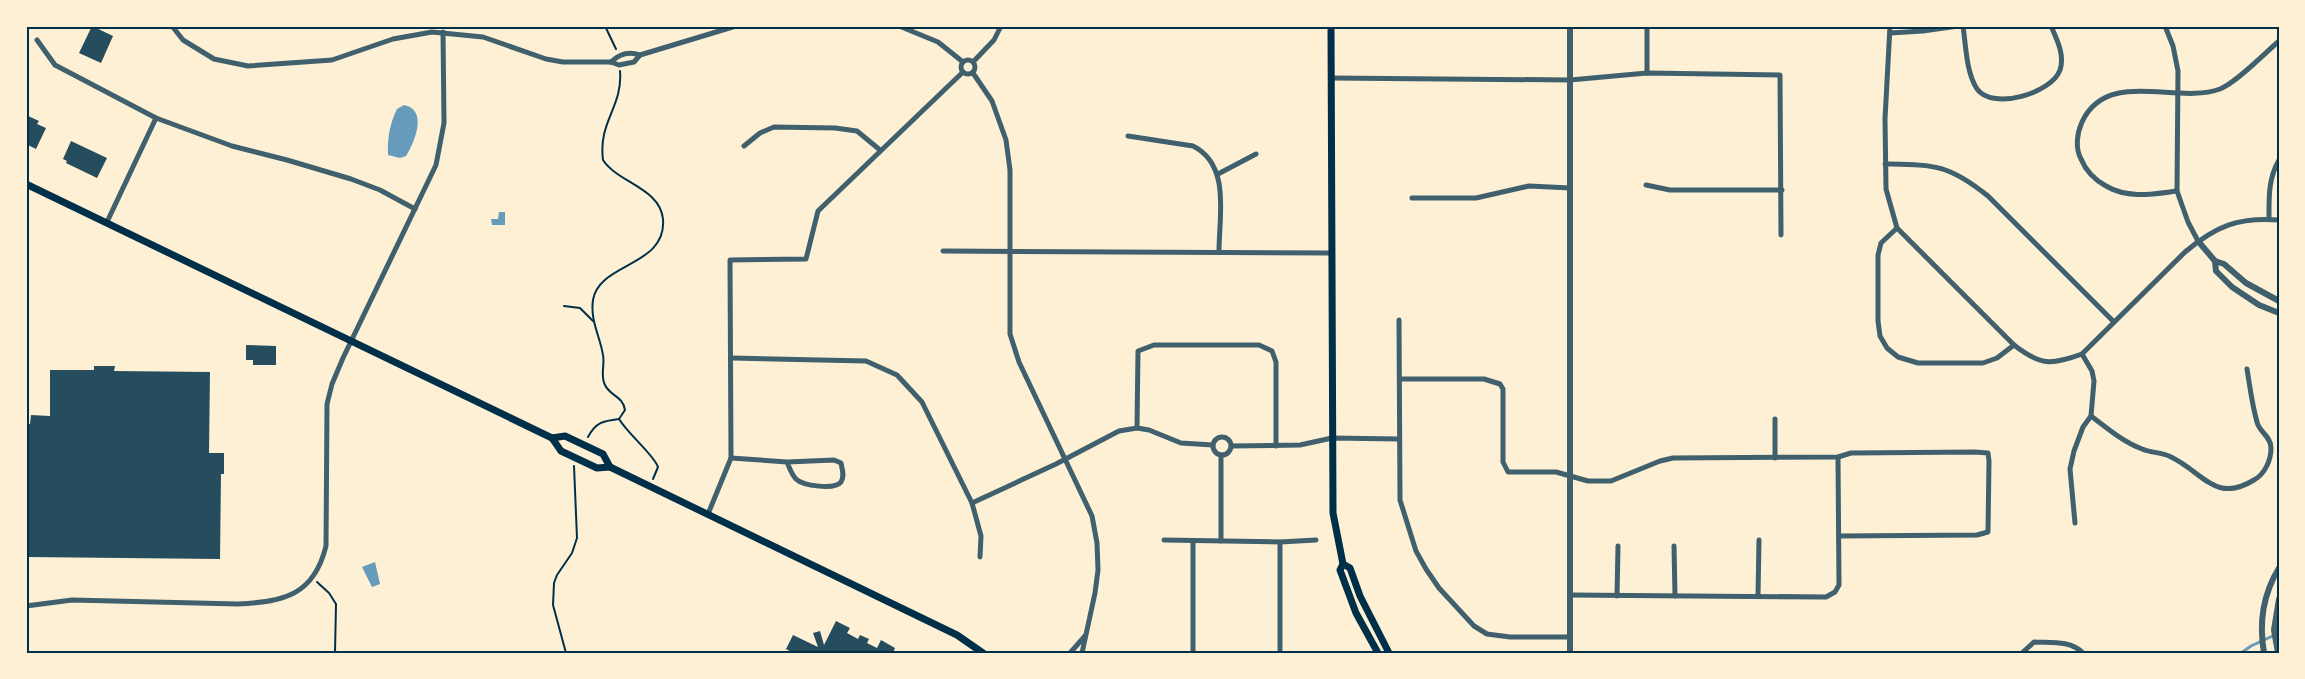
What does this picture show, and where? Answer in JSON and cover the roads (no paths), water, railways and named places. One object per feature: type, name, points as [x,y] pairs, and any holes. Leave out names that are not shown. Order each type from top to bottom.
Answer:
[{"type":"main road","points":[[1331,26],[1332,438],[1334,513],[1343,564],[1340,570],[1350,600],[1378,653]]},
{"type":"main road","points":[[26,184],[552,438],[561,451],[597,468],[610,467],[957,635],[983,653]]},
{"type":"main road","points":[[552,438],[565,436],[603,454],[610,467]]},
{"type":"main road","points":[[1343,564],[1350,568],[1363,603],[1389,653]]},
{"type":"street","points":[[172,26],[183,40],[214,59],[248,66],[332,60],[392,39],[420,33],[443,32],[483,37],[563,62],[611,62],[619,65],[634,62],[640,55],[736,26]]},
{"type":"street","points":[[899,26],[938,42],[963,62]]},
{"type":"street","points":[[973,62],[994,40],[1002,26]]},
{"type":"street","points":[[1570,26],[1570,653]]},
{"type":"street","points":[[1647,74],[1648,26]]},
{"type":"street","points":[[1890,26],[1885,164],[1886,189],[1898,228],[2014,345],[2035,360],[2045,362],[2064,360],[2082,354],[2198,241],[2226,224],[2245,220],[2279,220]]},
{"type":"street","points":[[1890,33],[1958,26]]},
{"type":"street","points":[[1962,26],[1970,75],[1978,91],[1989,97],[2004,100],[2020,97],[2043,88],[2060,72],[2062,62],[2060,48],[2051,26]]},
{"type":"street","points":[[2165,26],[2173,46],[2178,71],[2177,191],[2188,222],[2198,241],[2215,261],[2224,264],[2246,283],[2279,301]]},
{"type":"street","points":[[26,606],[72,600],[265,603],[283,599],[296,593],[313,578],[322,564],[326,546],[327,404],[332,384],[351,340],[436,165],[442,145],[444,123],[443,32]]},
{"type":"street","points":[[37,40],[55,65],[156,118],[232,146],[352,179],[380,190],[415,209]]},
{"type":"street","points":[[2177,191],[2139,195],[2124,193],[2096,180],[2084,167],[2079,156],[2077,143],[2079,130],[2085,115],[2098,102],[2110,95],[2123,92],[2205,93],[2223,88],[2279,41]]},
{"type":"street","points":[[611,62],[617,56],[632,52],[640,55]]},
{"type":"street","points":[[963,62],[968,60],[973,62]]},
{"type":"street","points":[[963,62],[961,67],[963,72]]},
{"type":"street","points":[[973,62],[975,68],[973,72],[992,101],[1006,140],[1010,170],[1010,334],[1019,362],[1092,516],[1097,543],[1098,570],[1096,593],[1082,653]]},
{"type":"street","points":[[963,72],[968,74],[973,72]]},
{"type":"street","points":[[708,514],[731,458],[732,358],[730,260],[806,259],[818,211],[963,72]]},
{"type":"street","points":[[1331,78],[1570,80],[1647,74],[1780,75],[1781,235]]},
{"type":"street","points":[[107,222],[156,118]]},
{"type":"street","points":[[744,146],[760,133],[774,127],[835,128],[857,131],[880,150]]},
{"type":"street","points":[[1128,136],[1193,146],[1208,155],[1218,174],[1219,251]]},
{"type":"street","points":[[1218,174],[1256,154]]},
{"type":"street","points":[[2269,219],[2269,188],[2272,172],[2279,160]]},
{"type":"street","points":[[1885,164],[1928,165],[1948,169],[1967,179],[1988,196],[2114,322]]},
{"type":"street","points":[[1646,185],[1670,190],[1782,190]]},
{"type":"street","points":[[1412,198],[1476,198],[1529,186],[1570,188]]},
{"type":"street","points":[[1898,228],[1881,243],[1878,255],[1878,321],[1880,336],[1887,348],[1898,357],[1918,363],[1983,363],[1997,358],[2014,345]]},
{"type":"street","points":[[943,251],[1332,253]]},
{"type":"street","points":[[2215,261],[2216,271],[2237,291],[2259,305],[2279,313]]},
{"type":"street","points":[[1399,320],[1399,485],[1403,512],[1416,551],[1439,588],[1474,626],[1487,634],[1510,638],[1570,637]]},
{"type":"street","points":[[1137,428],[1138,351],[1154,345],[1259,345],[1272,351],[1276,362],[1276,446]]},
{"type":"street","points":[[2075,523],[2070,469],[2074,451],[2083,427],[2090,416],[2094,381],[2092,371],[2082,354]]},
{"type":"street","points":[[732,358],[866,361],[897,375],[922,402],[972,503],[980,536],[980,557]]},
{"type":"street","points":[[2090,416],[2142,450],[2166,454],[2182,462],[2213,486],[2228,490],[2244,486],[2260,477],[2269,462],[2271,447],[2267,435],[2257,425],[2247,370]]},
{"type":"street","points":[[1400,379],[1484,380],[1500,384],[1503,390],[1503,462],[1508,472],[1556,472],[1588,481],[1612,481],[1660,461],[1673,458],[1838,457],[1851,453],[1974,452],[1988,454],[1990,461],[1988,532],[1976,535],[1839,536]]},
{"type":"street","points":[[1775,419],[1775,458]]},
{"type":"street","points":[[972,503],[1066,459],[1119,431],[1137,428],[1149,430],[1181,443],[1213,445]]},
{"type":"street","points":[[1222,437],[1228,440],[1231,446],[1228,453],[1221,455],[1215,453],[1213,445],[1215,440],[1222,437]]},
{"type":"street","points":[[1231,446],[1300,445],[1332,438],[1399,439]]},
{"type":"street","points":[[1221,455],[1221,542]]},
{"type":"street","points":[[1570,595],[1826,597],[1835,592],[1839,585],[1838,457]]},
{"type":"street","points":[[731,458],[787,462],[834,460],[841,463],[843,473],[841,482],[836,486],[807,486],[796,479],[787,462]]},
{"type":"street","points":[[1164,540],[1221,542],[1316,540]]},
{"type":"street","points":[[1758,596],[1759,540]]},
{"type":"street","points":[[1193,541],[1193,653]]},
{"type":"street","points":[[1280,542],[1280,653]]},
{"type":"street","points":[[1618,546],[1618,596]]},
{"type":"street","points":[[1674,546],[1675,596]]},
{"type":"street","points":[[2264,652],[2262,625],[2268,591],[2279,568]]},
{"type":"street","points":[[2277,650],[2274,624],[2279,599]]},
{"type":"street","points":[[1070,653],[1085,636]]},
{"type":"street","points":[[2022,653],[2034,642],[2065,643],[2077,647],[2083,653]]},
{"type":"water","points":[[404,105],[416,113],[418,119],[413,142],[406,156],[400,158],[388,155],[388,143],[389,131],[397,109]]},
{"type":"water","points":[[499,212],[505,212],[505,225],[492,225],[491,219],[498,219]]},
{"type":"water","points":[[375,562],[380,584],[372,587],[362,567]]},
{"type":"waterway","points":[[2241,653],[2251,646],[2279,633]]}]
